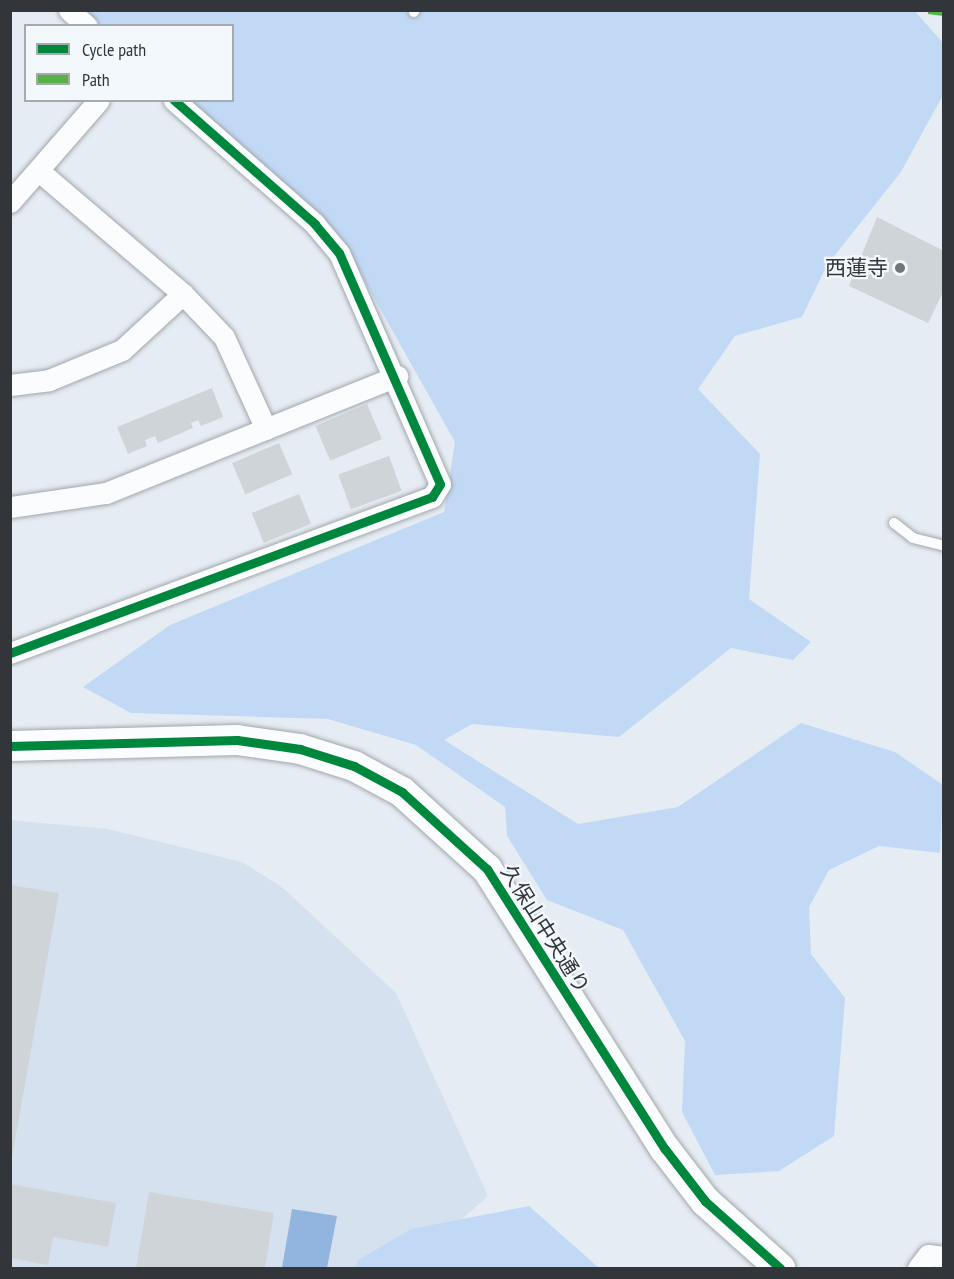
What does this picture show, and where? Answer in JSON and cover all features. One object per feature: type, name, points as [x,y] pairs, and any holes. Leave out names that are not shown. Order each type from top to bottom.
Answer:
[{"type":"street","points":[[69,10],[85,24]]},
{"type":"street","points":[[10,202],[97,102]]},
{"type":"street","points":[[10,653],[432,497],[440,484],[397,376],[339,253],[315,224],[176,102]]},
{"type":"street","points":[[39,171],[183,294],[224,337],[266,429]]},
{"type":"street","points":[[10,385],[49,380],[122,350],[183,294]]},
{"type":"street","points":[[10,507],[106,493],[397,376]]},
{"type":"street","name":"久保山中央通り","points":[[10,746],[237,740],[300,749],[354,766],[402,792],[487,869],[665,1149],[705,1202],[780,1269]]},
{"type":"street","points":[[918,1269],[928,1255],[944,1257]]},
{"type":"lane","points":[[894,523],[913,538],[944,546]]},
{"type":"shaded area","points":[[914,10],[943,43],[943,95],[901,172],[827,265],[802,317],[735,336],[698,389],[760,454],[749,599],[811,642],[793,660],[731,648],[619,737],[472,724],[444,740],[578,824],[678,807],[801,723],[895,752],[943,785],[940,853],[879,846],[829,870],[809,907],[811,954],[845,998],[834,1136],[779,1171],[715,1175],[682,1112],[685,1041],[623,930],[547,900],[507,836],[505,807],[416,745],[328,719],[131,713],[83,687],[170,625],[444,512],[455,442],[338,234],[183,102],[234,102],[234,24],[93,24],[76,11]]},
{"type":"shaded area","points":[[10,820],[108,829],[242,862],[282,887],[396,993],[488,1196],[432,1246],[373,1268],[11,1268]]},
{"type":"shaded area","points":[[529,1206],[599,1268],[355,1268],[358,1260],[411,1229]]},
{"type":"shaded area","points":[[292,1209],[337,1216],[327,1268],[282,1268]]},
{"type":"building","name":"西蓮寺","points":[[877,217],[944,251],[944,290],[928,323],[849,286]]},
{"type":"building","points":[[212,388],[223,417],[201,426],[198,420],[191,423],[193,428],[158,443],[155,436],[145,440],[147,446],[128,454],[117,427]]},
{"type":"building","points":[[367,404],[382,439],[330,461],[315,426]]},
{"type":"building","points":[[279,443],[292,474],[245,494],[232,463]]},
{"type":"building","points":[[389,456],[402,491],[351,509],[338,474]]},
{"type":"building","points":[[299,494],[311,524],[264,543],[252,513]]},
{"type":"building","points":[[10,885],[59,893],[12,1157],[10,1157]]},
{"type":"building","points":[[10,1184],[116,1203],[108,1247],[53,1237],[48,1265],[10,1258]]},
{"type":"building","points":[[149,1192],[274,1213],[265,1268],[136,1268]]},
{"type":"marked path","points":[[928,10],[944,12]]},
{"type":"cycle path","points":[[10,653],[432,497],[440,484],[339,253],[315,224],[176,102]]},
{"type":"cycle path","points":[[10,746],[237,740],[300,749],[354,766],[402,792],[487,869],[665,1149],[705,1201],[780,1268]]},
{"type":"place","name":"西蓮寺","points":[[900,268]]}]
